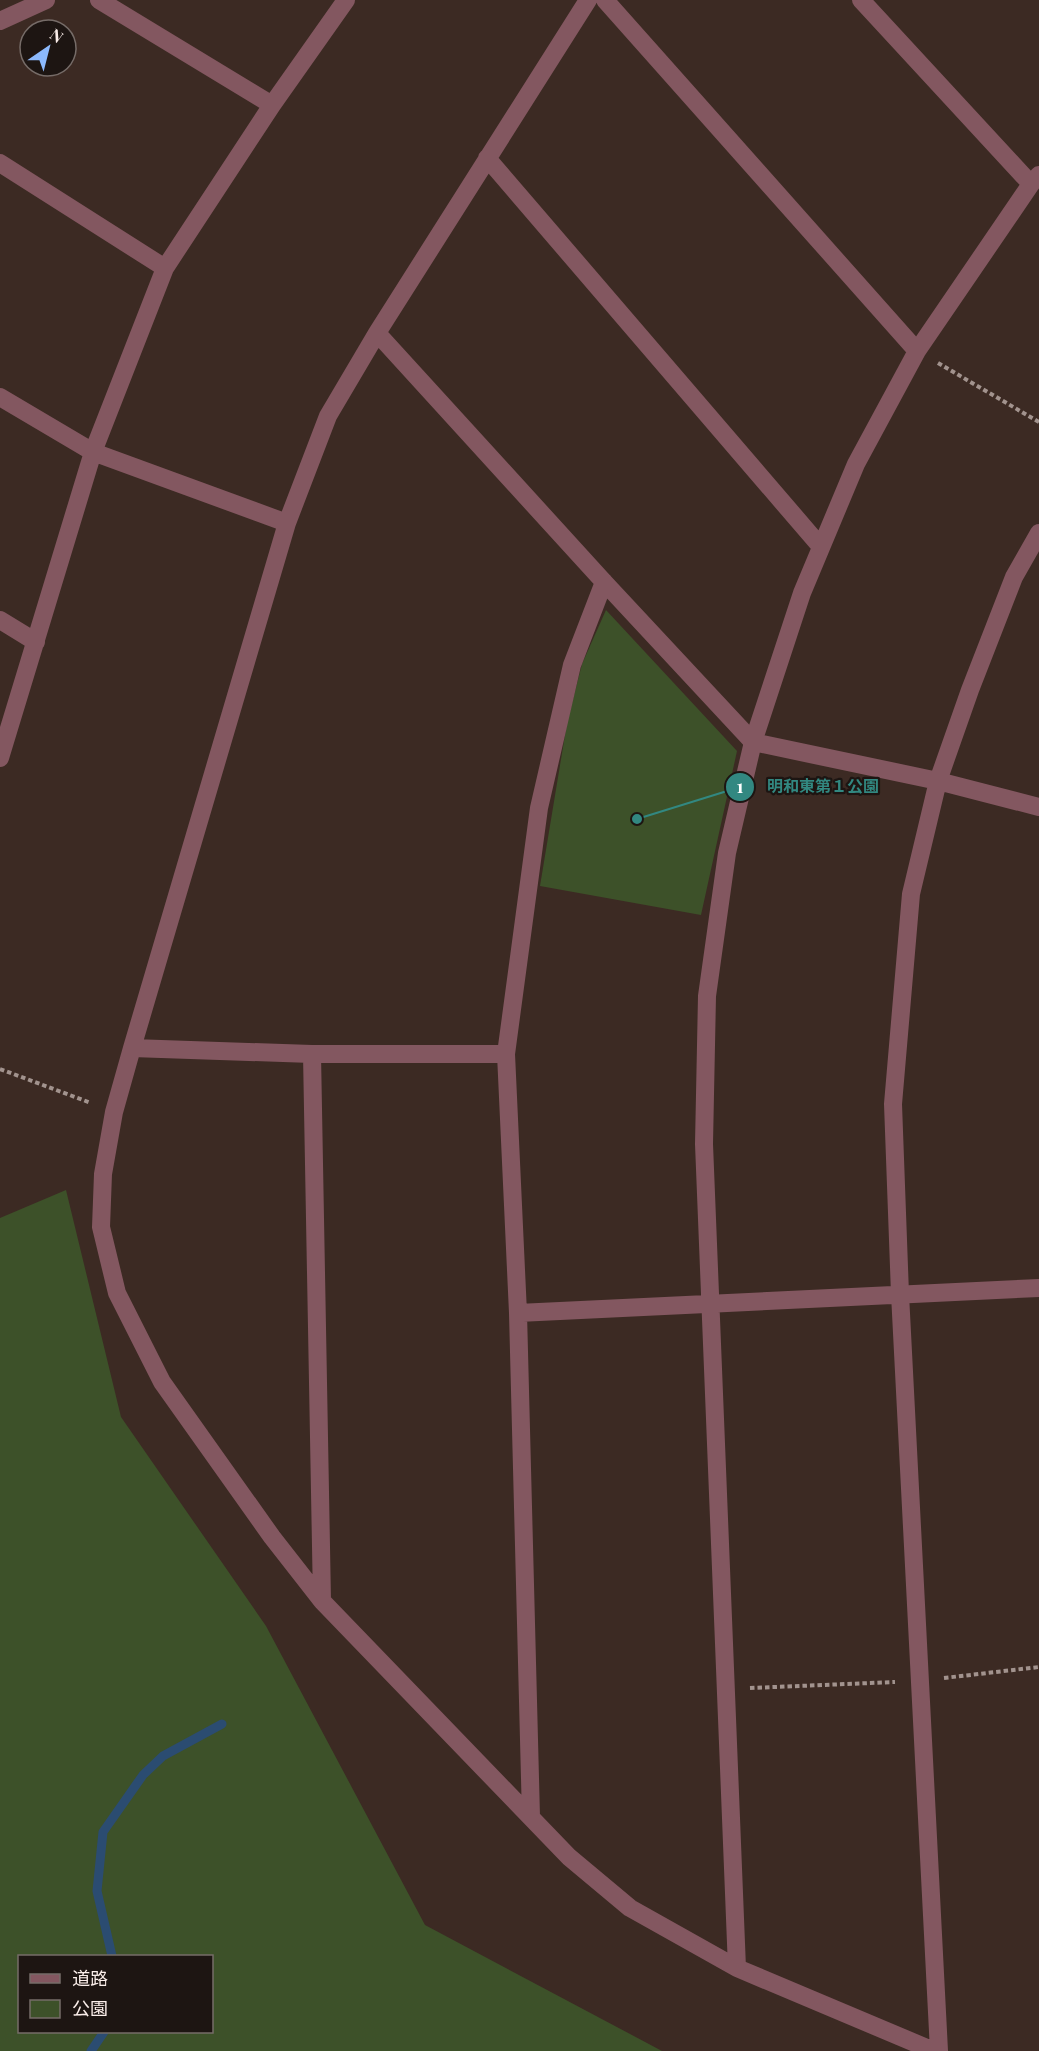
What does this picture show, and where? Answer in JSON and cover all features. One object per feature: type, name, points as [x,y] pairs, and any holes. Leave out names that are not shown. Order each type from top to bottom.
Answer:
[{"type":"street","points":[[5,12],[46,0]]},
{"type":"street","points":[[99,0],[273,105]]},
{"type":"street","points":[[0,758],[93,452],[165,268],[346,0]]},
{"type":"street","points":[[588,0],[377,333],[328,416],[287,523],[114,1112],[103,1174],[101,1227],[117,1293],[162,1382],[272,1538],[322,1601],[569,1857],[630,1908],[737,1968],[934,2051]]},
{"type":"street","points":[[605,0],[917,351]]},
{"type":"street","points":[[737,1968],[704,1144],[706,996],[727,853],[753,742],[802,593],[856,464],[917,351],[1035,180],[861,0]]},
{"type":"street","points":[[487,159],[821,547]]},
{"type":"street","points":[[0,163],[165,268]]},
{"type":"street","points":[[377,333],[753,742],[938,781],[1039,807]]},
{"type":"street","points":[[0,398],[93,452],[287,523]]},
{"type":"street","points":[[939,2051],[900,1294],[893,1104],[911,894],[938,781],[1014,577],[1039,533]]},
{"type":"street","points":[[531,1817],[518,1313],[506,1054],[539,807],[572,665],[604,582]]},
{"type":"street","points":[[0,620],[36,642]]},
{"type":"street","points":[[132,1048],[312,1054],[506,1054]]},
{"type":"street","points":[[312,1054],[322,1601]]},
{"type":"street","points":[[518,1313],[1039,1288]]},
{"type":"path","points":[[917,351],[1039,422]]},
{"type":"path","points":[[0,1069],[114,1112]]},
{"type":"path","points":[[725,1689],[920,1681],[1039,1667]]},
{"type":"green space","points":[[606,610],[737,751],[701,915],[540,886],[567,723],[582,664]]},
{"type":"green space","points":[[66,1190],[121,1417],[266,1626],[425,1925],[662,2051],[0,2051],[0,1218]]},
{"type":"waterway","points":[[112,1955],[97,1891],[103,1832],[143,1775],[163,1756],[222,1724]]},
{"type":"waterway","points":[[91,2051],[103,2033]]},
{"type":"place","name":"明和東第１公園","points":[[637,819]]}]
